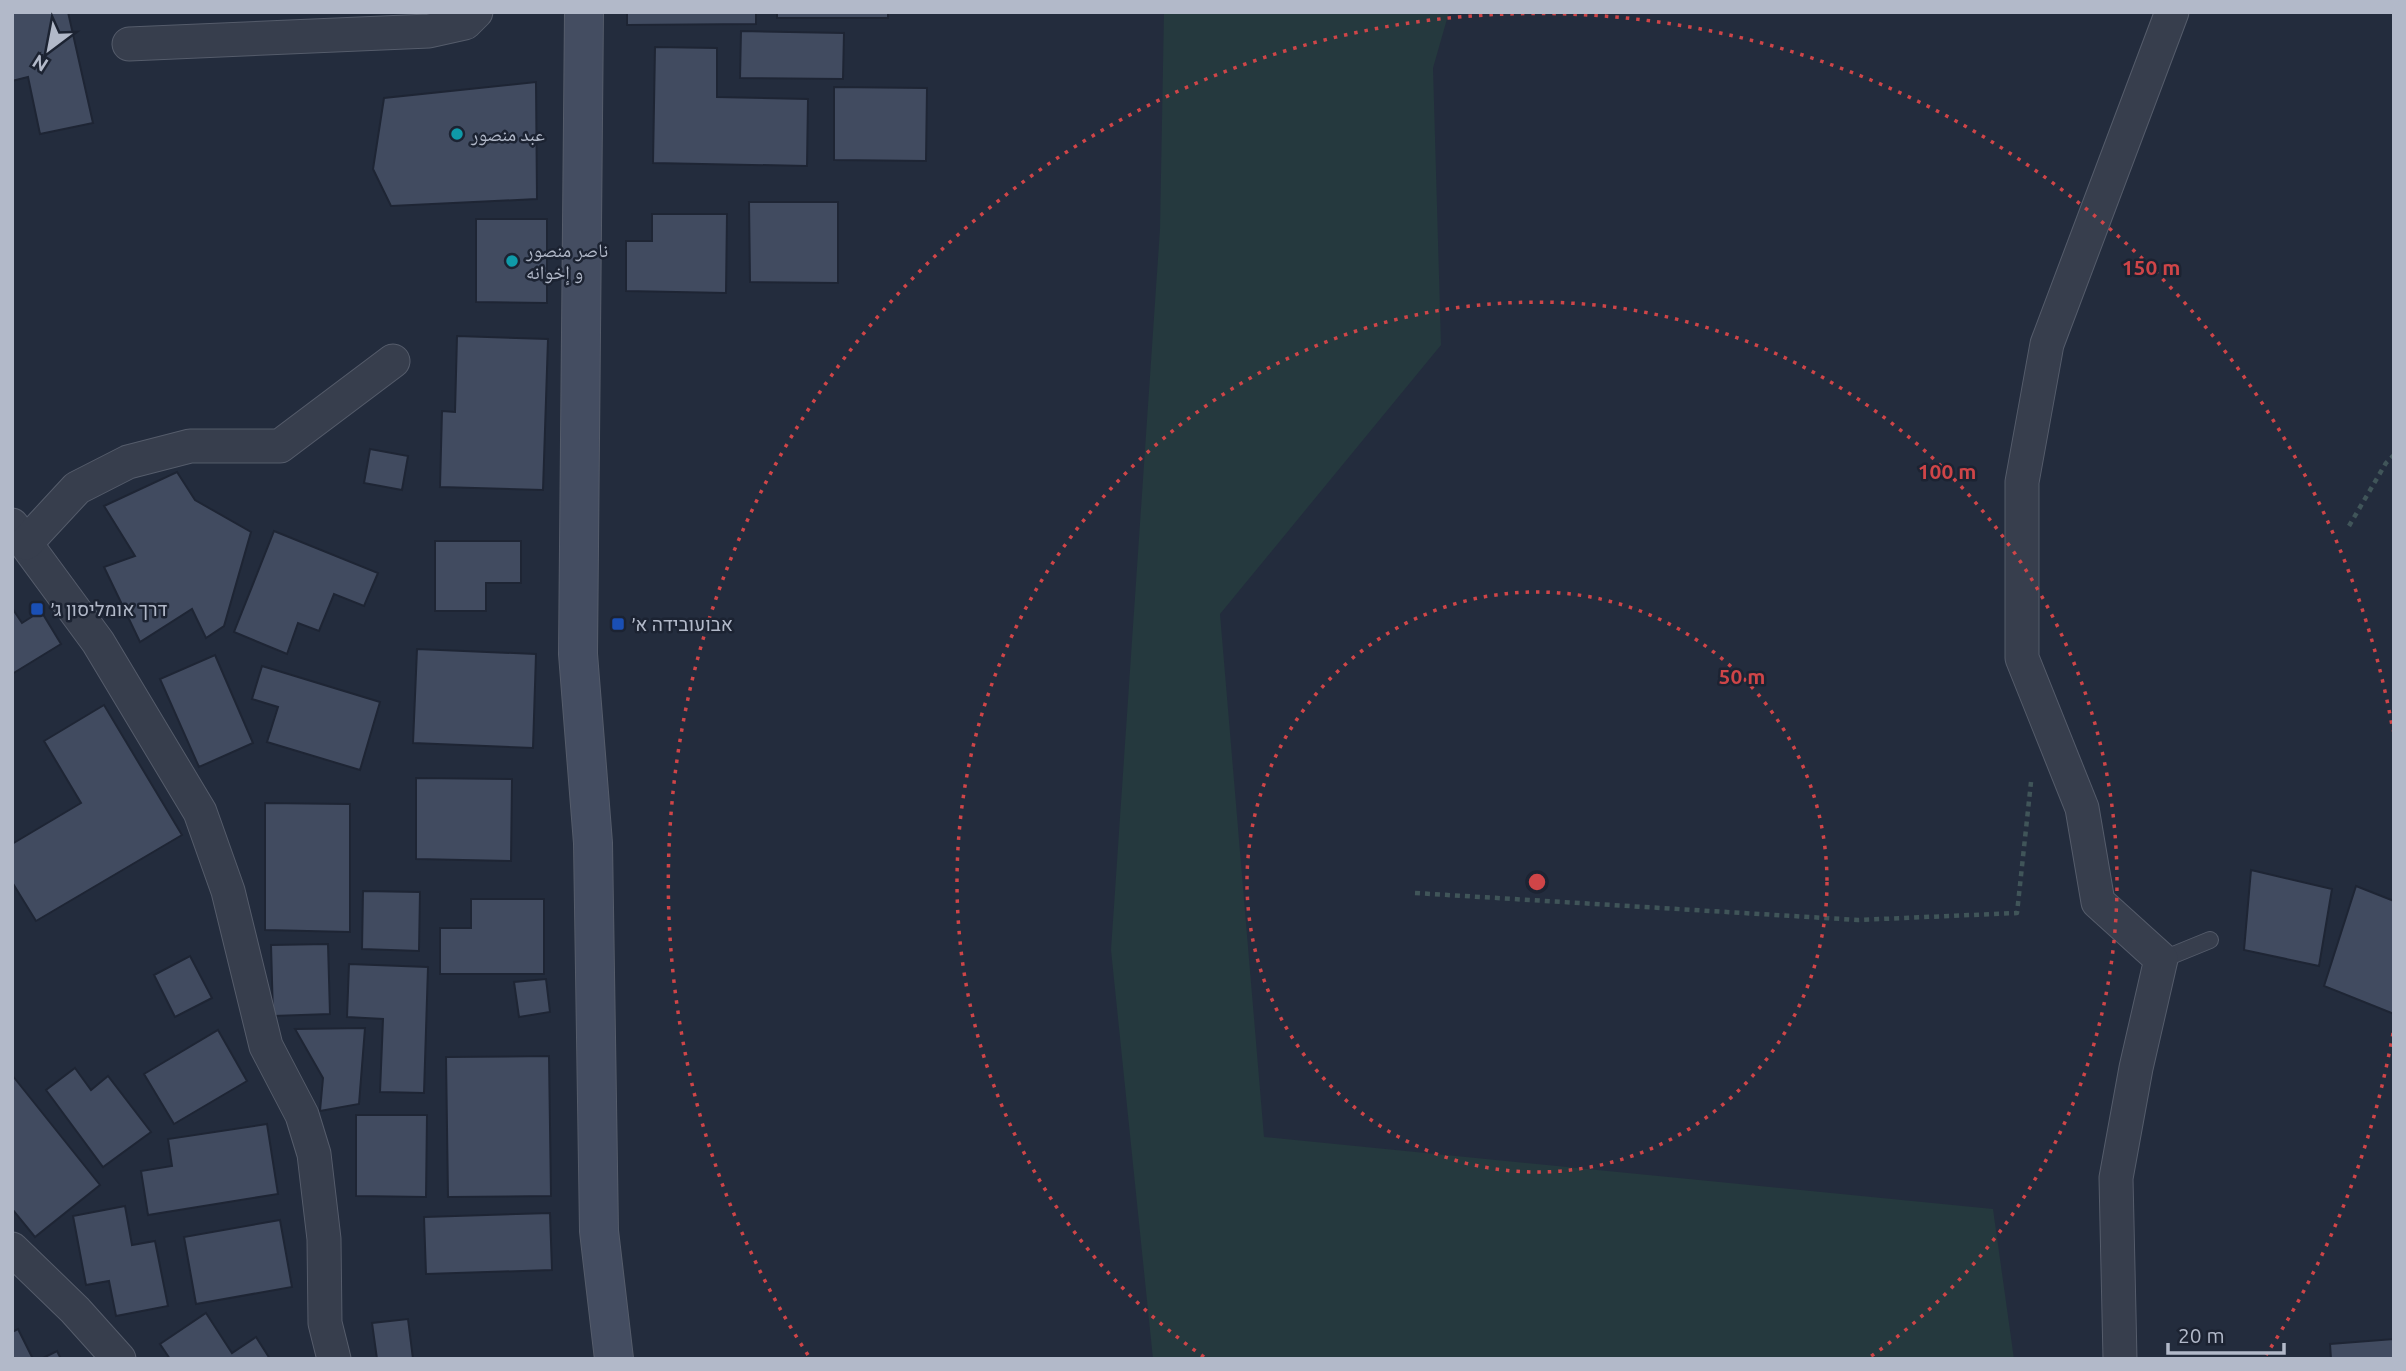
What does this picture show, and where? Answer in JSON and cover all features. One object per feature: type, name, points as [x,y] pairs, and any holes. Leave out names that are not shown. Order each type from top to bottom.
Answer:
[{"type":"street","points":[[129,44],[429,31],[465,23],[476,12]]},
{"type":"street","points":[[584,12],[578,654],[593,842],[599,1231],[614,1359]]},
{"type":"street","points":[[2120,1359],[2116,1178],[2136,1068],[2161,960],[2098,902],[2082,808],[2022,657],[2022,482],[2047,344],[2172,12]]},
{"type":"street","points":[[334,1359],[325,1323],[324,1239],[314,1154],[302,1115],[266,1046],[228,891],[200,813],[98,642],[19,534],[77,488],[128,462],[190,446],[280,446],[393,361]]},
{"type":"street","points":[[14,1254],[75,1310],[119,1359]]},
{"type":"lane","points":[[2161,960],[2210,940]]},
{"type":"path","points":[[2348,526],[2386,463],[2394,455]]},
{"type":"path","points":[[1415,893],[1858,920],[2017,913],[2031,780]]},
{"type":"green space","points":[[1164,12],[1449,12],[1433,68],[1441,345],[1220,614],[1264,1137],[1993,1209],[2014,1359],[1153,1359],[1111,950],[1160,229]]},
{"type":"building","points":[[12,12],[68,12],[93,123],[40,134],[28,77],[12,81]]},
{"type":"building","points":[[627,12],[756,12],[756,24],[627,25]]},
{"type":"building","points":[[777,12],[888,12],[888,18],[777,18]]},
{"type":"building","points":[[741,31],[844,33],[843,79],[740,78]]},
{"type":"building","points":[[655,47],[717,48],[717,97],[808,99],[807,166],[653,163]]},
{"type":"building","name":"عبد منصور","points":[[536,82],[537,199],[391,206],[373,169],[384,98]]},
{"type":"building","points":[[834,87],[927,88],[926,161],[834,160]]},
{"type":"building","points":[[749,202],[838,202],[838,283],[750,282]]},
{"type":"building","points":[[652,214],[727,214],[726,293],[626,291],[626,241],[652,241]]},
{"type":"building","name":"ناصر منصور و إخوانه","points":[[476,219],[547,219],[547,303],[476,302]]},
{"type":"building","points":[[457,336],[548,339],[543,490],[440,487],[442,411],[455,412]]},
{"type":"building","points":[[370,449],[408,456],[402,490],[364,483]]},
{"type":"building","points":[[177,472],[195,500],[251,532],[224,626],[206,638],[192,609],[140,642],[104,567],[135,556],[104,506]]},
{"type":"building","points":[[274,531],[378,573],[364,606],[334,594],[319,631],[298,623],[287,654],[234,632]]},
{"type":"building","points":[[435,541],[521,541],[521,583],[486,583],[486,611],[435,611]]},
{"type":"building","points":[[12,608],[22,623],[41,611],[61,644],[12,674]]},
{"type":"building","points":[[417,649],[536,654],[533,748],[413,743]]},
{"type":"building","points":[[215,655],[253,743],[199,767],[160,679]]},
{"type":"building","points":[[262,666],[380,702],[360,770],[267,742],[278,707],[252,699]]},
{"type":"building","points":[[104,705],[182,835],[36,921],[12,882],[12,844],[81,803],[44,741]]},
{"type":"building","points":[[416,778],[512,779],[511,861],[416,859]]},
{"type":"building","points":[[265,803],[350,804],[350,932],[265,930]]},
{"type":"building","points":[[2251,870],[2332,889],[2319,966],[2244,950]]},
{"type":"building","points":[[2356,886],[2394,901],[2394,1014],[2324,986]]},
{"type":"building","points":[[363,891],[420,892],[419,951],[362,949]]},
{"type":"building","points":[[471,899],[544,899],[544,974],[440,974],[440,928],[471,928]]},
{"type":"building","points":[[328,944],[330,1014],[273,1016],[271,945]]},
{"type":"building","points":[[190,956],[212,998],[175,1017],[154,975]]},
{"type":"building","points":[[349,964],[428,967],[424,1093],[380,1092],[383,1019],[347,1017]]},
{"type":"building","points":[[546,979],[550,1012],[519,1017],[514,982]]},
{"type":"building","points":[[365,1028],[359,1104],[320,1111],[323,1078],[295,1029]]},
{"type":"building","points":[[218,1030],[247,1081],[174,1124],[144,1074]]},
{"type":"building","points":[[549,1056],[551,1196],[448,1197],[446,1057]]},
{"type":"building","points":[[75,1068],[91,1090],[108,1076],[151,1132],[103,1167],[46,1090]]},
{"type":"building","points":[[12,1075],[100,1185],[35,1237],[12,1209]]},
{"type":"building","points":[[356,1115],[427,1115],[426,1197],[356,1196]]},
{"type":"building","points":[[267,1124],[278,1194],[148,1215],[141,1171],[172,1166],[168,1139]]},
{"type":"building","points":[[125,1206],[132,1245],[155,1241],[168,1306],[116,1316],[109,1281],[86,1285],[73,1216]]},
{"type":"building","points":[[550,1213],[552,1270],[426,1274],[424,1217]]},
{"type":"building","points":[[280,1220],[292,1287],[196,1304],[184,1237]]},
{"type":"building","points":[[206,1313],[232,1353],[256,1337],[270,1359],[170,1359],[160,1344]]},
{"type":"building","points":[[408,1319],[413,1359],[377,1359],[372,1323]]},
{"type":"building","points":[[18,1329],[33,1359],[12,1359],[12,1332]]},
{"type":"building","points":[[2394,1339],[2394,1359],[2331,1359],[2330,1344]]},
{"type":"building","points":[[57,1351],[61,1359],[41,1359]]},
{"type":"place","name":"عبد منصور","points":[[457,134]]},
{"type":"place","name":"ناصر منصور و إخوانه","points":[[512,261]]},
{"type":"place","name":"דרך אומליסון ג׳","points":[[37,609]]},
{"type":"place","name":"אבועובידה א׳","points":[[618,624]]}]
